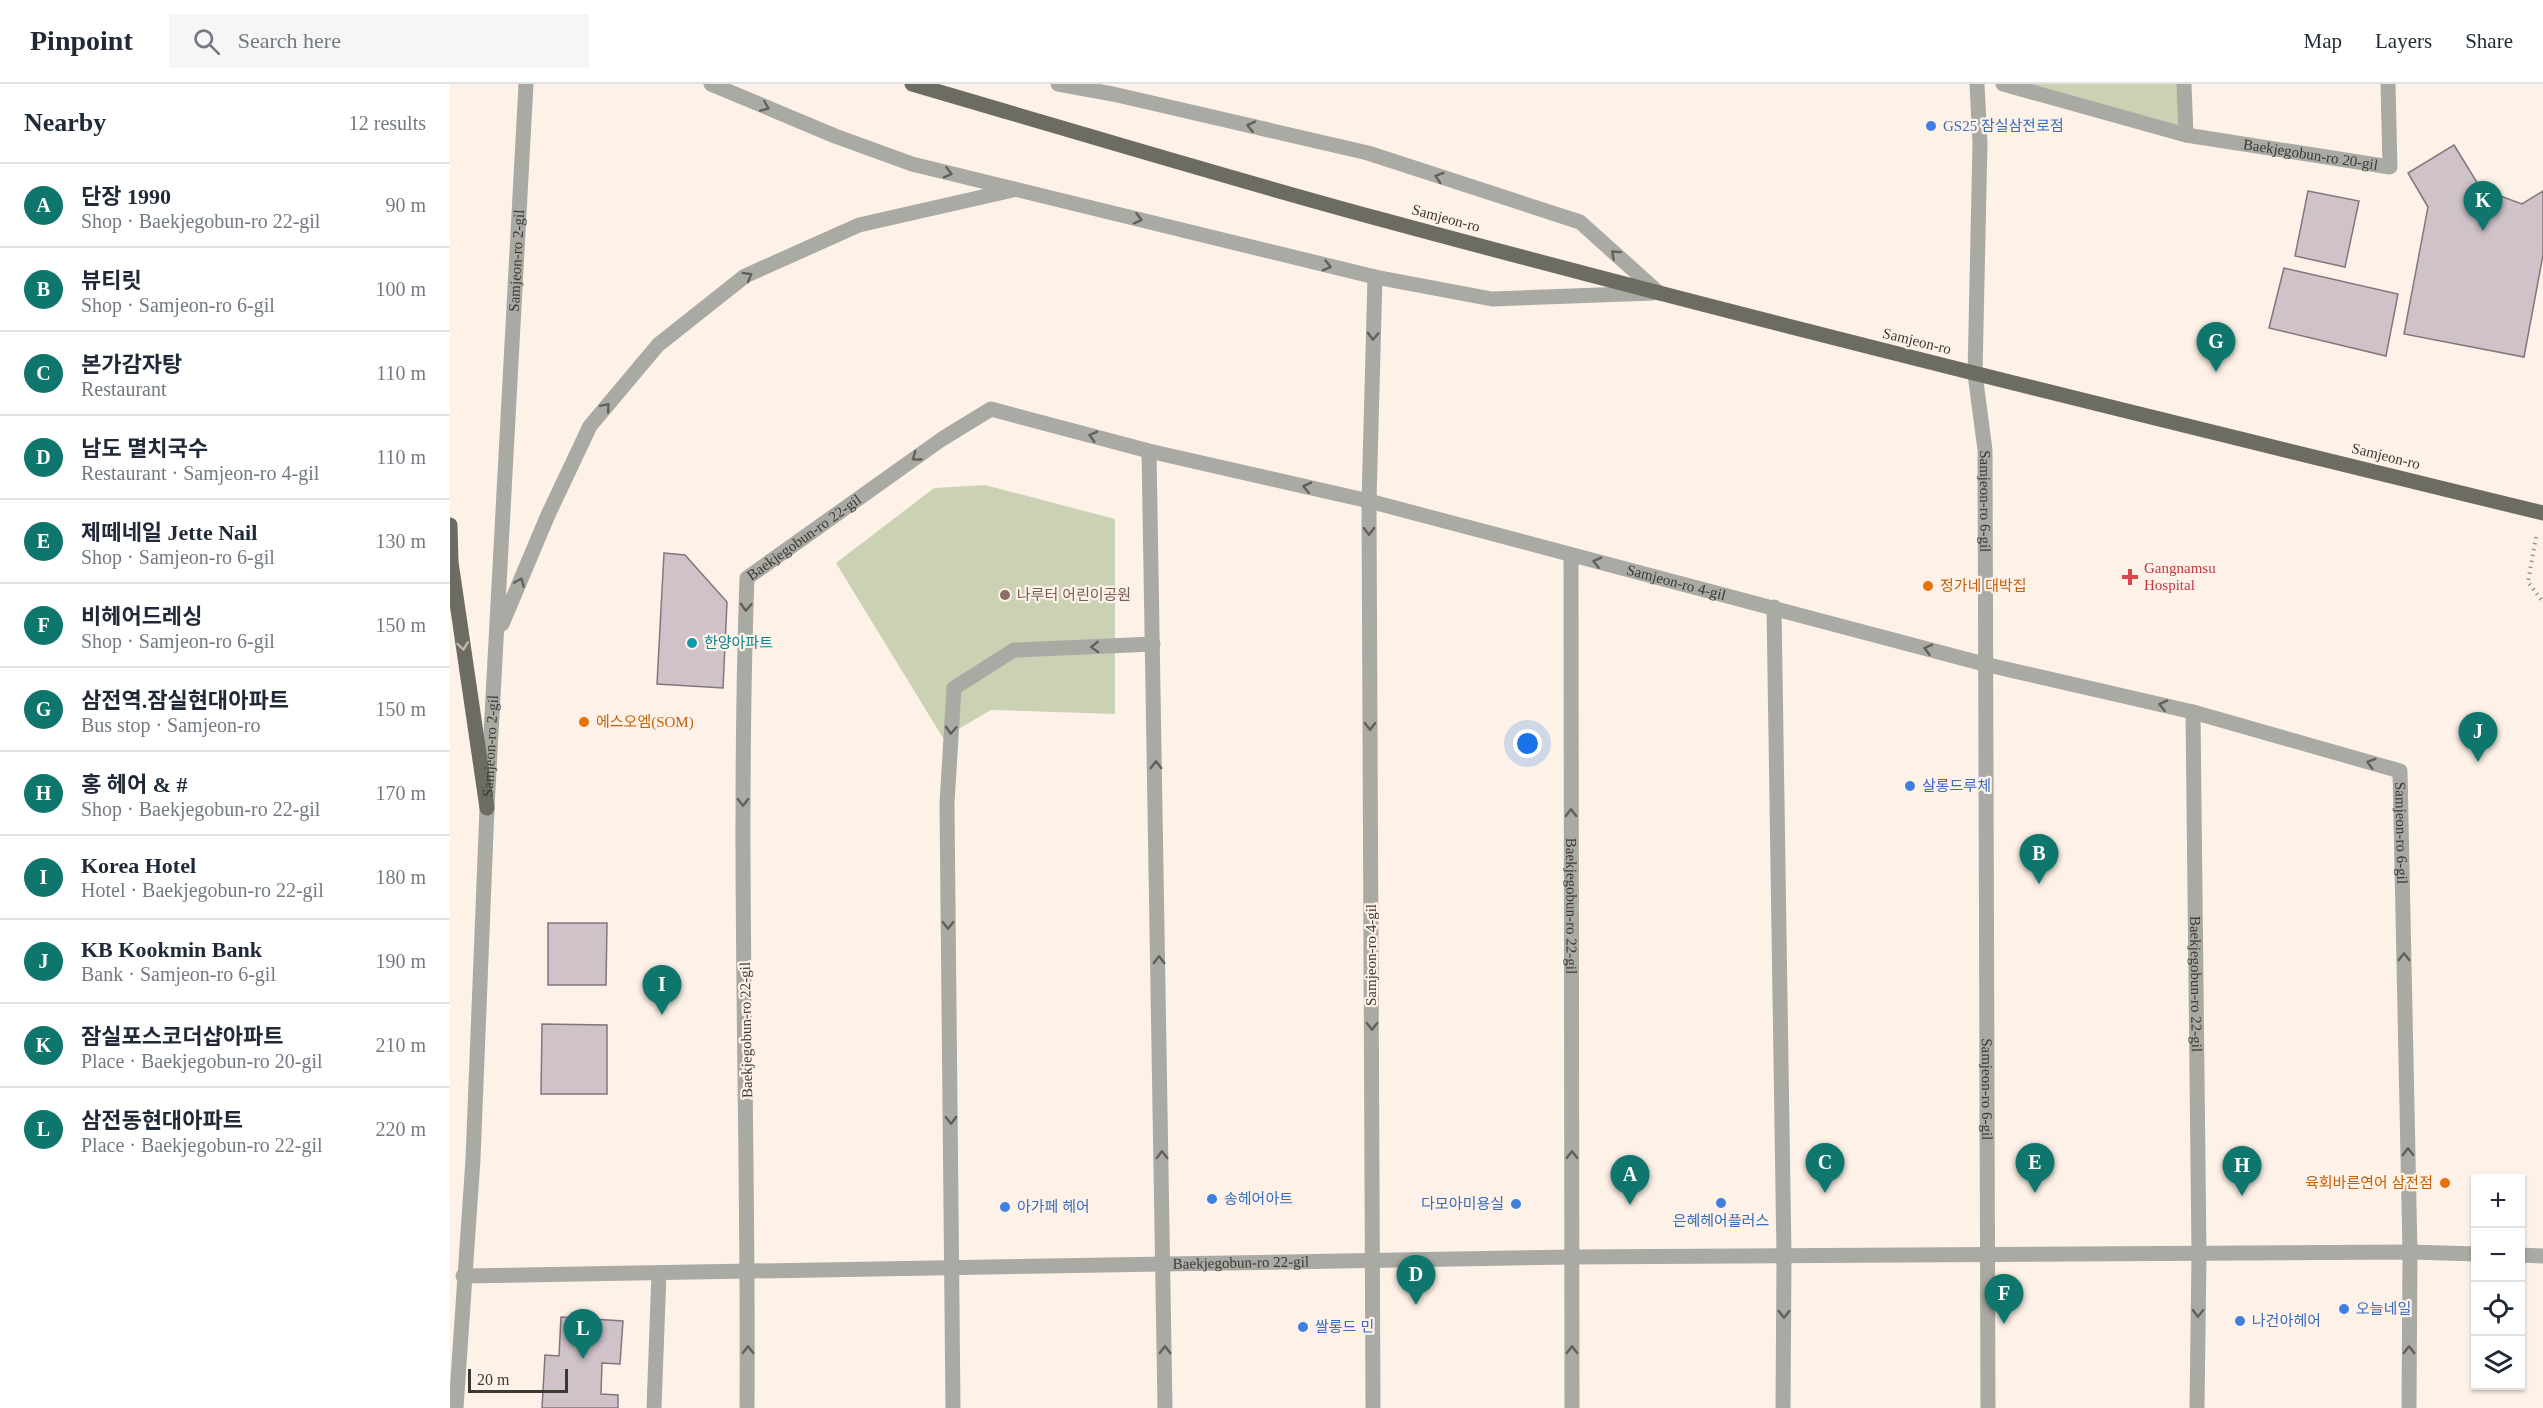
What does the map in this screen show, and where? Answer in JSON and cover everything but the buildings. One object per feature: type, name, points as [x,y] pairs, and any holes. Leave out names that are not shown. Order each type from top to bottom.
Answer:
[{"type":"main road","name":"Samjeon-ro","points":[[912,84],[1372,217],[1975,374],[2542,513]]},
{"type":"main road","points":[[450,525],[451,562],[487,808]]},
{"type":"street","name":"Samjeon-ro 2-gil","points":[[456,1408],[473,1147],[487,808],[526,84]]},
{"type":"street","points":[[711,84],[835,136],[901,160],[1375,277],[1492,298],[1659,292]]},
{"type":"street","points":[[1058,84],[1113,89],[1368,153],[1580,222],[1659,292]]},
{"type":"street","points":[[1975,374],[1980,143],[1977,84]]},
{"type":"street","name":"Baekjegobun-ro 20-gil","points":[[2003,84],[2186,135],[2390,167],[2388,84]]},
{"type":"street","points":[[2184,84],[2186,135]]},
{"type":"street","points":[[497,635],[548,515],[590,426],[658,345],[745,276],[859,225],[1017,189]]},
{"type":"street","name":"Samjeon-ro 4-gil","points":[[1373,1408],[1369,501],[1375,277]]},
{"type":"street","name":"Samjeon-ro 6-gil","points":[[1975,374],[1985,450],[1988,1408]]},
{"type":"street","name":"Baekjegobun-ro 22-gil","points":[[747,1408],[748,1272],[742,720],[747,578],[942,439],[991,409],[1149,451],[1165,1408]]},
{"type":"street","name":"Samjeon-ro 4-gil","points":[[1149,451],[1369,501],[1984,664]]},
{"type":"street","name":"Baekjegobun-ro 22-gil","points":[[1570,555],[1572,1408]]},
{"type":"street","points":[[1774,607],[1784,1256],[1783,1408]]},
{"type":"street","points":[[953,1408],[947,803],[954,688],[1014,650],[1153,644]]},
{"type":"street","name":"Samjeon-ro 6-gil","points":[[1984,664],[2193,712],[2400,771],[2410,1252]]},
{"type":"street","name":"Baekjegobun-ro 22-gil","points":[[2193,712],[2199,1255],[2197,1408]]},
{"type":"street","points":[[2409,1408],[2410,1252]]},
{"type":"street","name":"Baekjegobun-ro 22-gil","points":[[463,1276],[1572,1257],[2410,1252],[2471,1254]]},
{"type":"street","points":[[2525,1256],[2543,1256]]},
{"type":"street","points":[[654,1408],[659,1273]]},
{"type":"path","points":[[2542,513],[2528,582],[2543,602]]},
{"type":"green space","points":[[2003,84],[2184,84],[2186,135]]},
{"type":"green space","points":[[985,485],[1115,519],[1115,714],[991,710],[943,738],[836,563],[934,488]]},
{"type":"place","name":"GS25 잠실삼전로점","points":[[1931,126]]},
{"type":"place","name":"잠실포스코더샵아파트","points":[[2483,231]]},
{"type":"place","name":"삼전역.잠실현대아파트","points":[[2216,372]]},
{"type":"place","name":"Gangnamsu Hospital","points":[[2130,577]]},
{"type":"place","name":"정가네 대박집","points":[[1928,586]]},
{"type":"place","name":"나루터 어린이공원","points":[[1005,595]]},
{"type":"place","name":"한양아파트","points":[[692,643]]},
{"type":"place","name":"에스오엠(SOM)","points":[[584,722]]},
{"type":"place","name":"KB Kookmin Bank","points":[[2478,762]]},
{"type":"place","name":"살롱드루체","points":[[1910,786]]},
{"type":"place","name":"뷰티릿","points":[[2039,884]]},
{"type":"place","name":"Korea Hotel","points":[[662,1015]]},
{"type":"place","name":"육회바른연어 삼전점","points":[[2445,1183]]},
{"type":"place","name":"본가감자탕","points":[[1825,1193]]},
{"type":"place","name":"제떼네일 Jette Nail","points":[[2035,1193]]},
{"type":"place","name":"홍 헤어 & #","points":[[2242,1196]]},
{"type":"place","name":"송헤어아트","points":[[1212,1199]]},
{"type":"place","name":"은혜헤어플러스","points":[[1721,1203]]},
{"type":"place","name":"다모아미용실","points":[[1516,1204]]},
{"type":"place","name":"단장 1990","points":[[1630,1205]]},
{"type":"place","name":"아가페 헤어","points":[[1005,1207]]},
{"type":"place","name":"남도 멸치국수","points":[[1416,1305]]},
{"type":"place","name":"오늘네일","points":[[2344,1309]]},
{"type":"place","name":"나건아헤어","points":[[2240,1321]]},
{"type":"place","name":"비헤어드레싱","points":[[2004,1324]]},
{"type":"place","name":"쌀롱드 민","points":[[1303,1327]]},
{"type":"place","name":"삼전동현대아파트","points":[[583,1359]]}]
